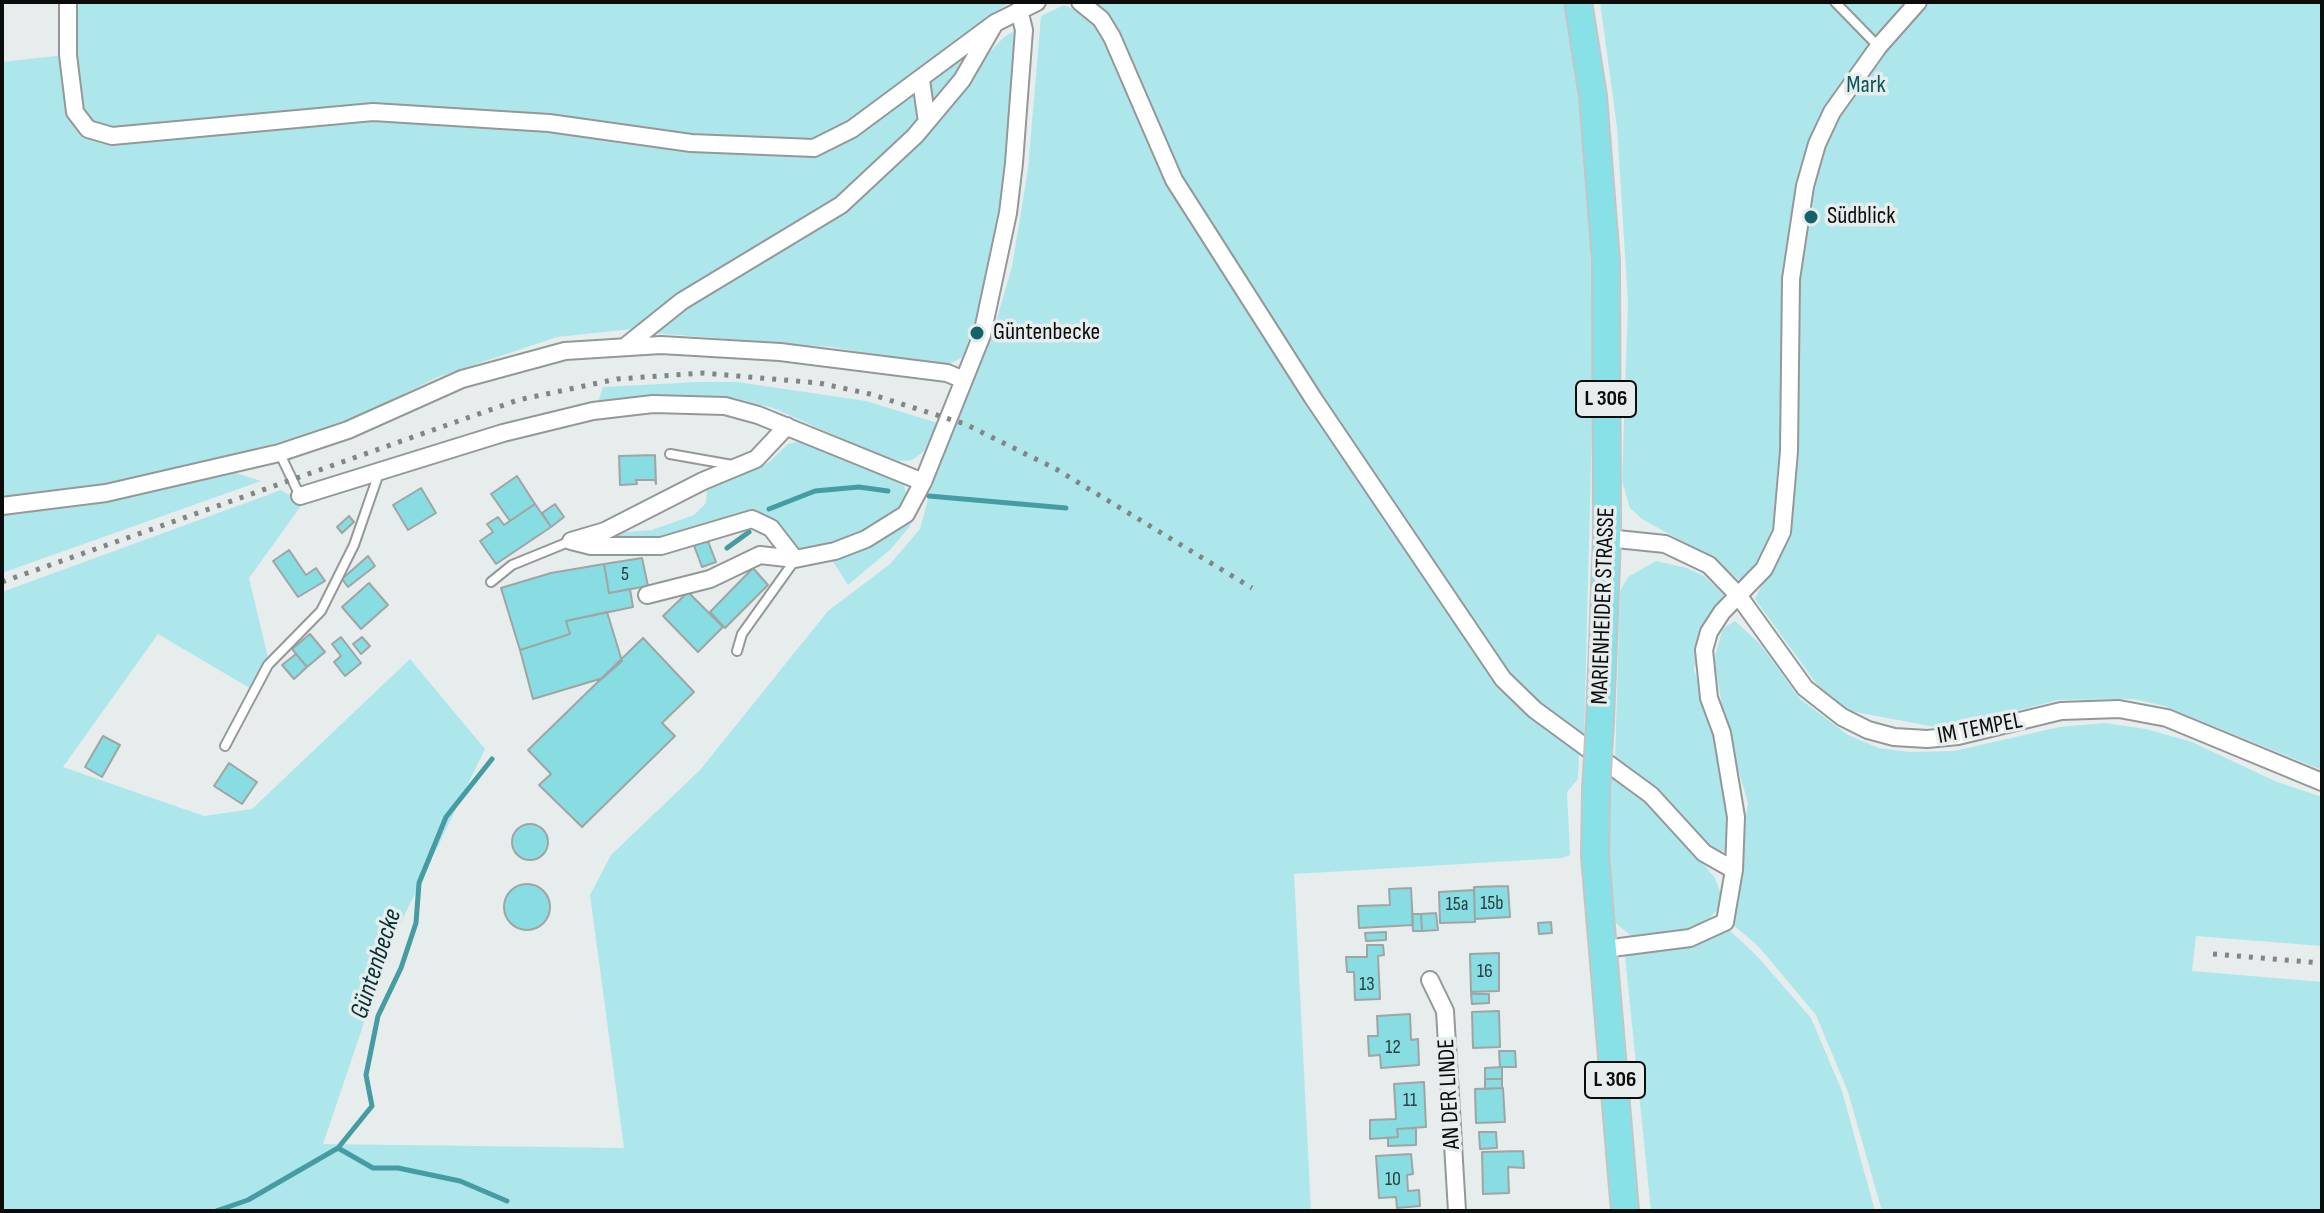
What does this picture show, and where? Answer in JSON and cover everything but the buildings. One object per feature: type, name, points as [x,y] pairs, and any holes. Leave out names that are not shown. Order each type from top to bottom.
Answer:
[{"type":"main road","name":"MARIENHEIDER STRASSE","points":[[1578,2],[1593,96],[1604,212],[1607,538],[1595,856],[1625,1211]]},
{"type":"street","points":[[68,2],[68,55],[78,118],[88,129],[112,136],[373,112],[549,123],[691,143],[814,148],[835,141],[995,23],[1037,2]]},
{"type":"street","points":[[1080,2],[1101,19],[1112,37],[1174,180],[1313,398],[1503,679],[1535,710],[1651,795],[1704,853],[1734,870]]},
{"type":"street","points":[[1604,949],[1690,938],[1725,922],[1734,870],[1736,817],[1733,784],[1722,733],[1709,698],[1704,650],[1709,632],[1738,595],[1764,569],[1782,532],[1789,451],[1791,279],[1805,186],[1817,144],[1832,112],[1879,46],[1918,2]]},
{"type":"street","points":[[647,595],[710,579],[760,555],[795,559],[835,551],[866,539],[906,514],[923,482],[982,335],[1008,213],[1024,30],[1019,10]]},
{"type":"street","points":[[627,345],[682,301],[841,205],[902,151],[927,122],[962,80],[995,23]]},
{"type":"street","points":[[921,80],[927,122]]},
{"type":"street","points":[[2,506],[106,493],[279,453],[348,430],[472,376],[538,357],[627,345],[780,352],[947,373],[964,380]]},
{"type":"street","points":[[300,496],[503,433],[593,411],[653,404],[725,406],[787,426],[923,482]]},
{"type":"street","points":[[571,541],[605,531],[739,466],[767,451],[787,426]]},
{"type":"street","points":[[571,541],[591,546],[661,546],[752,519],[771,528],[795,559]]},
{"type":"street","name":"IM TEMPEL","points":[[1607,538],[1665,544],[1689,552],[1709,565],[1738,595],[1805,688],[1842,717],[1868,730],[1894,737],[1927,739],[1958,736],[2061,711],[2119,709],[2167,718],[2322,782]]},
{"type":"street","name":"AN DER LINDE","points":[[1430,980],[1445,1011],[1457,1211]]},
{"type":"lane","points":[[1835,2],[1879,46]]},
{"type":"lane","points":[[279,453],[300,496]]},
{"type":"lane","points":[[670,454],[739,466]]},
{"type":"lane","points":[[225,746],[268,665],[321,611],[354,545],[379,472]]},
{"type":"lane","points":[[491,582],[512,565],[571,541]]},
{"type":"lane","points":[[737,651],[742,634],[795,559]]},
{"type":"green space","points":[[72,2],[1010,2],[951,43],[884,99],[814,145],[450,111],[104,130],[87,121],[78,108]]},
{"type":"green space","points":[[1090,2],[1568,2],[1575,30],[1587,161],[1594,345],[1584,741],[1556,722],[1509,676],[1317,396],[1179,179]]},
{"type":"green space","name":"Mark","points":[[1600,2],[2322,2],[2322,770],[2164,706],[2134,699],[2058,700],[1946,729],[1834,708],[1755,599],[1786,535],[1796,281],[1810,191],[1816,175],[1809,168],[1801,184],[1787,277],[1785,451],[1778,532],[1760,567],[1739,580],[1714,559],[1642,519],[1630,508],[1622,481],[1628,303],[1617,127]]},
{"type":"green space","points":[[1064,5],[1093,18],[1119,62],[1170,180],[1531,713],[1579,753],[1578,779],[1567,792],[1570,855],[1562,858],[1294,874],[1311,1211],[2,1211],[2,592],[281,490],[303,503],[249,578],[269,662],[253,690],[158,634],[63,767],[204,816],[252,809],[410,659],[485,749],[391,943],[323,1144],[624,1148],[590,895],[611,855],[700,770],[828,611],[890,564],[920,529],[933,481],[992,335],[1012,267],[1028,169],[1041,16]]},
{"type":"green space","points":[[1020,27],[1008,168],[991,267],[972,344],[961,358],[944,367],[832,347],[652,333],[685,304],[844,208],[1003,38]]},
{"type":"green space","points":[[978,47],[899,147],[839,201],[653,319],[632,329],[557,337],[438,377],[361,415],[279,442],[105,489],[2,503],[2,62],[65,55],[85,136],[102,144],[373,117],[448,119],[815,152]]},
{"type":"green space","points":[[737,382],[866,401],[941,424],[926,450],[912,460],[900,461],[884,457],[773,408],[735,398],[708,396],[598,402],[603,387]]},
{"type":"green space","points":[[805,440],[904,484],[907,499],[897,514],[862,535],[804,552],[797,551],[766,519],[671,538],[603,542],[615,533],[652,530],[694,515],[706,503],[707,486],[768,463],[788,444]]},
{"type":"green space","points":[[229,471],[261,481],[2,573],[2,510]]},
{"type":"green space","points":[[912,517],[910,526],[891,549],[848,585],[830,557]]},
{"type":"green space","points":[[1656,561],[1687,568],[1704,576],[1724,595],[1700,635],[1694,669],[1714,735],[1728,807],[1730,846],[1726,852],[1708,847],[1615,761],[1620,591],[1628,577]]},
{"type":"green space","points":[[1735,621],[1760,644],[1800,699],[1848,735],[1879,748],[1910,752],[1954,751],[2059,727],[2105,723],[2146,729],[2192,742],[2277,782],[2322,797],[2322,946],[2196,936],[2192,971],[2322,982],[2322,1211],[1882,1211],[1848,1092],[1816,1015],[1758,946],[1730,922],[1748,803],[1726,728],[1714,659],[1723,628]]},
{"type":"green space","points":[[1614,775],[1664,817],[1715,878],[1721,894],[1719,908],[1700,928],[1689,934],[1634,938],[1612,920],[1605,853],[1609,784]]},
{"type":"green space","points":[[1726,927],[1757,956],[1811,1018],[1842,1091],[1875,1211],[1651,1211],[1625,956]]},
{"type":"waterway","name":"Güntenbecke","points":[[769,509],[815,491],[859,487],[888,491]]},
{"type":"waterway","points":[[929,496],[1066,508]]},
{"type":"waterway","name":"Güntenbecke","points":[[727,548],[749,532]]},
{"type":"waterway","name":"Güntenbecke","points":[[216,1211],[248,1200],[338,1148],[372,1106],[366,1075],[378,1016],[401,968],[416,923],[419,883],[446,817],[492,759]]},
{"type":"waterway","points":[[338,1148],[373,1168],[398,1168],[460,1181],[507,1201]]},
{"type":"railway","points":[[2,582],[518,400],[617,379],[703,373],[819,383],[870,394],[965,424],[1056,469],[1252,588]]},
{"type":"railway","points":[[2213,954],[2322,963]]},
{"type":"place","name":"Südblick","points":[[1811,217]]},
{"type":"place","name":"Güntenbecke","points":[[977,333]]}]
